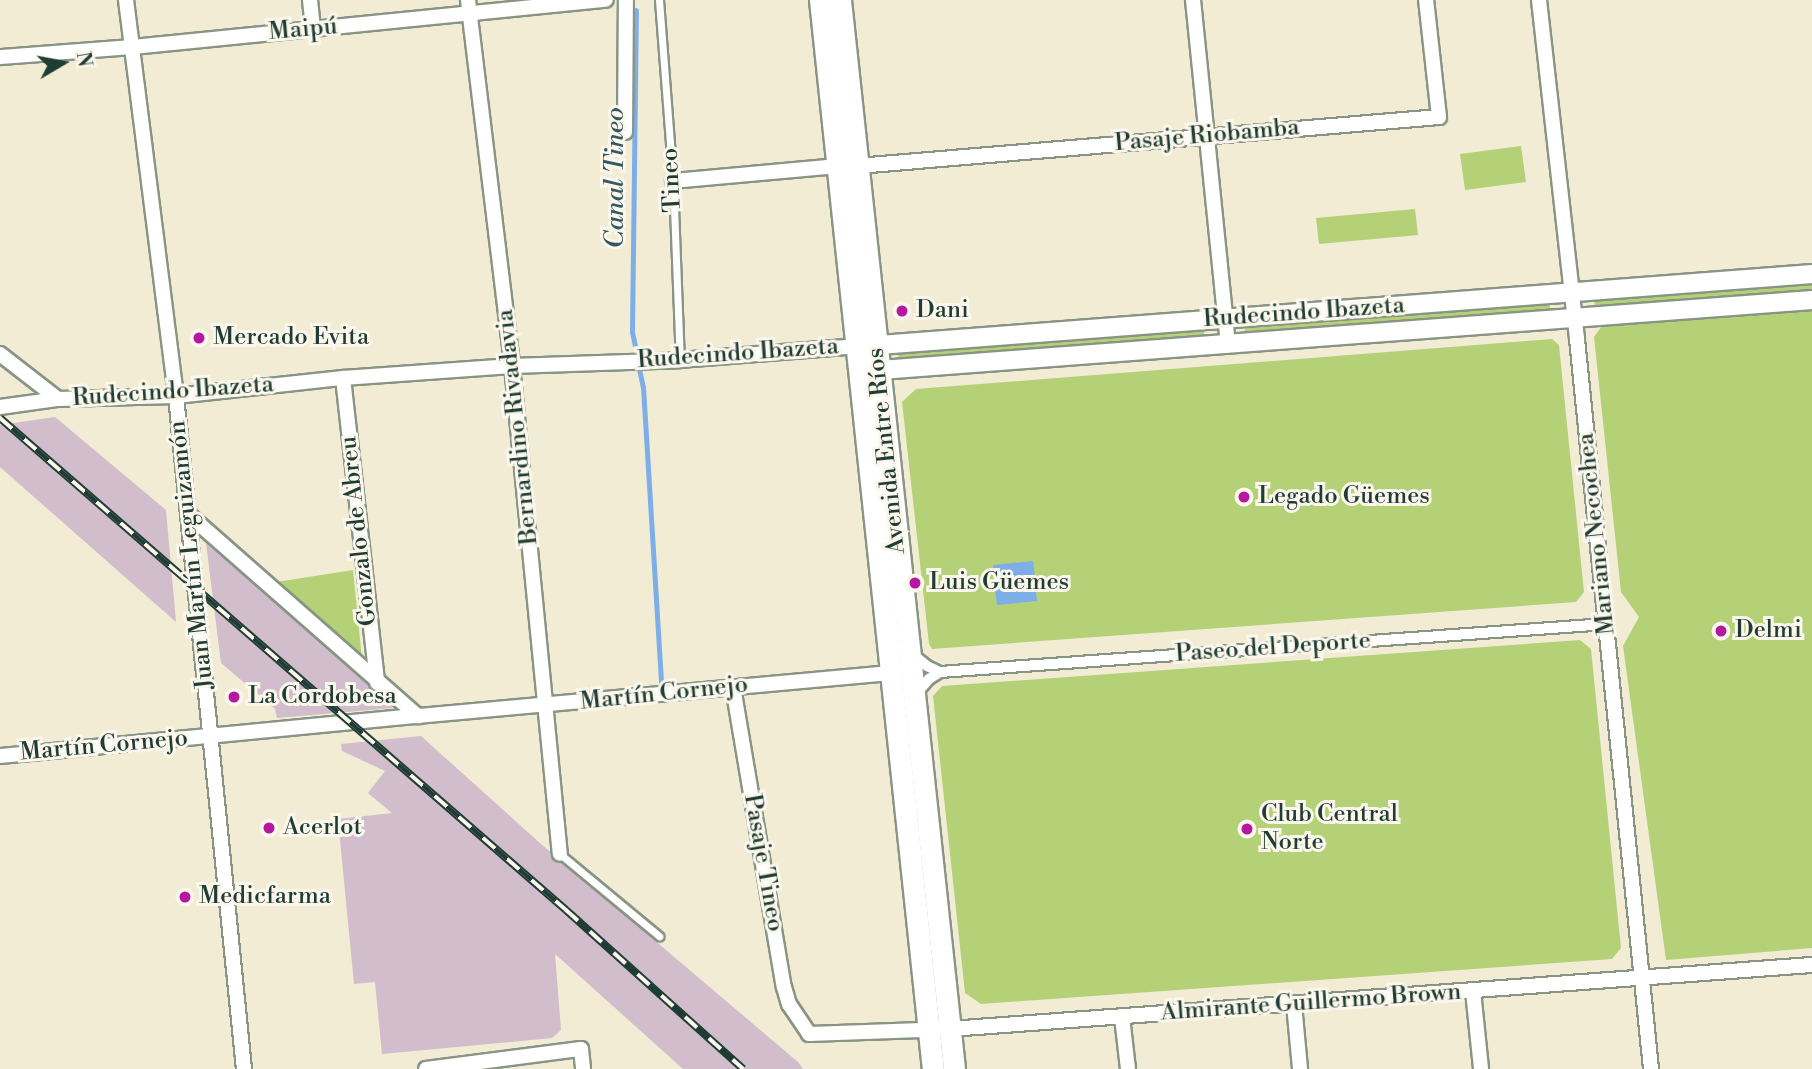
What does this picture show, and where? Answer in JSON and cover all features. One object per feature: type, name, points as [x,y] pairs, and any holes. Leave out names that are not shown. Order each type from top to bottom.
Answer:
[{"type":"main road","name":"Avenida Entre Ríos","points":[[820,0],[848,166]]},
{"type":"main road","name":"Avenida Entre Ríos","points":[[840,0],[848,166],[866,346],[939,1030],[954,1069]]},
{"type":"main road","name":"Avenida Entre Ríos","points":[[869,371],[909,648],[901,671],[914,699],[939,1030],[933,1069]]},
{"type":"street","name":"Juan Martín Leguizamón","points":[[126,0],[176,396],[244,1069]]},
{"type":"street","points":[[310,0],[313,29]]},
{"type":"street","name":"Maipú","points":[[0,57],[313,29],[469,8],[606,0]]},
{"type":"street","points":[[625,132],[626,0]]},
{"type":"street","points":[[1193,0],[1228,345]]},
{"type":"street","name":"Pasaje Riobamba","points":[[673,181],[1439,117],[1426,0]]},
{"type":"street","name":"Mariano Necochea","points":[[1539,0],[1651,1069]]},
{"type":"street","name":"Bernardino Rivadavia","points":[[469,8],[512,366],[561,854]]},
{"type":"street","name":"Rudecindo Ibazeta","points":[[0,407],[58,399],[176,396],[343,378],[512,366],[680,360],[1812,274]]},
{"type":"street","name":"Rudecindo Ibazeta","points":[[869,371],[1812,300]]},
{"type":"street","points":[[0,354],[58,399]]},
{"type":"street","name":"Gonzalo de Abreu","points":[[343,378],[377,683]]},
{"type":"street","points":[[189,515],[377,683],[418,716]]},
{"type":"street","name":"Paseo del Deporte","points":[[940,671],[1605,624]]},
{"type":"street","points":[[909,648],[915,658],[940,671],[918,690],[914,699]]},
{"type":"street","name":"Martín Cornejo","points":[[0,756],[901,671]]},
{"type":"street","name":"Pasaje Tineo","points":[[733,687],[784,987],[789,1004],[809,1034]]},
{"type":"street","name":"Almirante Guillermo Brown","points":[[809,1034],[939,1030],[1643,975],[1812,965]]},
{"type":"street","points":[[1472,990],[1481,1069]]},
{"type":"street","points":[[1294,1003],[1300,1069]]},
{"type":"street","points":[[1122,1017],[1128,1069]]},
{"type":"street","points":[[426,1069],[452,1068],[581,1049],[583,1069]]},
{"type":"lane","name":"Tineo","points":[[659,0],[673,181],[680,360]]},
{"type":"lane","points":[[561,854],[659,936]]},
{"type":"shaded area","points":[[55,417],[166,510],[176,622],[0,467],[0,425]]},
{"type":"shaded area","points":[[206,543],[312,630],[393,708],[277,718],[275,709],[221,663]]},
{"type":"shaded area","points":[[421,736],[541,844],[803,1069],[683,1069],[555,954],[561,1030],[552,1038],[382,1054],[375,982],[354,984],[338,819],[392,813],[368,793],[385,771],[342,751],[341,744]]},
{"type":"green space","points":[[1521,146],[1526,182],[1465,190],[1460,154]]},
{"type":"green space","points":[[1415,209],[1418,235],[1319,244],[1316,218]]},
{"type":"green space","points":[[1812,281],[1812,290],[1595,307],[1594,299]]},
{"type":"green space","points":[[1550,302],[1550,311],[1245,335],[1245,326]]},
{"type":"green space","name":"Delmi","points":[[1812,307],[1812,948],[1666,960],[1623,646],[1639,617],[1621,592],[1594,337],[1603,324]]},
{"type":"green space","points":[[1204,327],[1204,336],[899,360],[898,352]]},
{"type":"green space","name":"Legado Güemes","points":[[1552,339],[1559,345],[1584,592],[1576,602],[932,649],[929,644],[902,402],[916,389]]},
{"type":"green space","points":[[353,570],[363,669],[270,583]]},
{"type":"green space","points":[[1580,640],[1591,649],[1621,948],[1612,959],[981,1004],[965,993],[933,696],[942,686]]},
{"type":"water","points":[[1033,561],[1035,577],[995,581],[993,565]]},
{"type":"water","points":[[1035,585],[1037,601],[997,605],[995,589]]},
{"type":"waterway","name":"Canal Tineo","points":[[635,346],[632,332],[636,10]]},
{"type":"waterway","name":"Canal Tineo","points":[[638,364],[643,387],[661,683]]},
{"type":"railway","points":[[0,418],[566,910],[743,1069]]},
{"type":"place","name":"Dani","points":[[902,311]]},
{"type":"place","name":"Mercado Evita","points":[[199,338]]},
{"type":"place","name":"Legado Güemes","points":[[1244,497]]},
{"type":"place","name":"Luis Güemes","points":[[915,583]]},
{"type":"place","name":"Delmi","points":[[1721,631]]},
{"type":"place","name":"La Cordobesa","points":[[234,697]]},
{"type":"place","name":"Acerlot","points":[[269,828]]},
{"type":"place","name":"Club Central Norte","points":[[1247,829]]},
{"type":"place","name":"Medicfarma","points":[[185,897]]}]
